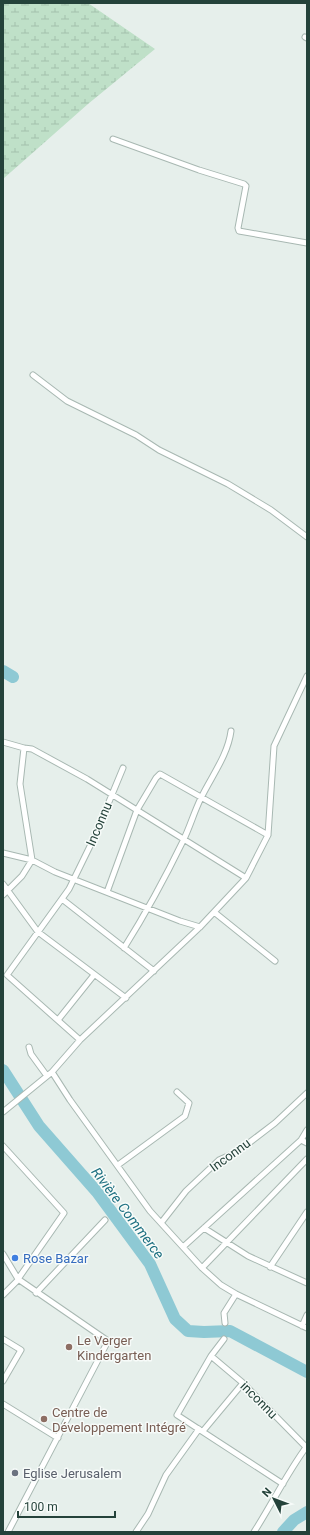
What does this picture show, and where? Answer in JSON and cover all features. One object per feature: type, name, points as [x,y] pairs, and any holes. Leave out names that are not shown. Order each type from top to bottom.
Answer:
[{"type":"street","points":[[113,139],[199,170],[244,184],[246,186],[238,228],[239,231],[307,244]]},
{"type":"street","points":[[33,375],[67,401],[136,435],[159,450],[228,484],[271,510],[307,537]]},
{"type":"street","points":[[5,1111],[52,1072],[80,1040],[200,927],[246,878],[268,835],[274,746],[307,676]]},
{"type":"street","points":[[124,948],[149,909],[184,839],[201,798],[219,766],[230,738],[231,731]]},
{"type":"street","points":[[3,742],[32,749],[64,766],[246,878]]},
{"type":"street","points":[[3,894],[8,891],[22,876],[32,860],[20,784],[24,748]]},
{"type":"street","name":"Inconnu","points":[[80,1040],[7,974],[62,899],[74,879],[124,768]]},
{"type":"street","points":[[107,892],[137,810],[156,778],[160,774],[268,835]]},
{"type":"street","points":[[3,853],[32,860],[74,879],[149,909],[200,927]]},
{"type":"street","points":[[3,884],[38,932],[126,998]]},
{"type":"street","points":[[62,899],[154,971]]},
{"type":"street","points":[[214,912],[275,961]]},
{"type":"street","points":[[58,1020],[94,975]]},
{"type":"street","points":[[29,1047],[31,1054],[47,1076]]},
{"type":"street","points":[[52,1072],[132,1187],[161,1223],[202,1268],[221,1285],[236,1294],[305,1327],[307,1315]]},
{"type":"street","points":[[118,1165],[185,1116],[189,1108],[189,1103],[177,1092]]},
{"type":"street","name":"Inconnu","points":[[161,1223],[186,1191],[219,1160],[237,1152],[275,1123],[307,1093]]},
{"type":"street","points":[[182,1246],[301,1140],[307,1130]]},
{"type":"street","points":[[301,1140],[307,1143]]},
{"type":"street","points":[[3,1146],[64,1213],[18,1279],[3,1296]]},
{"type":"street","points":[[202,1268],[307,1159]]},
{"type":"street","points":[[270,1267],[307,1212]]},
{"type":"street","points":[[36,1292],[105,1220]]},
{"type":"street","points":[[204,1228],[270,1267],[307,1283]]},
{"type":"street","points":[[3,1254],[18,1279],[108,1341],[8,1532]]},
{"type":"street","points":[[225,1323],[224,1313],[236,1294]]},
{"type":"street","points":[[3,1339],[21,1350],[3,1381]]},
{"type":"street","points":[[224,1339],[211,1356],[177,1414],[283,1484]]},
{"type":"street","name":"inconnu","points":[[211,1356],[243,1383],[307,1446],[254,1532]]},
{"type":"street","points":[[136,1532],[148,1514],[166,1475],[201,1430],[243,1383]]},
{"type":"street","points":[[3,1404],[58,1438]]},
{"type":"green space","points":[[3,3],[88,3],[155,49],[88,104],[3,179]]},
{"type":"waterway","points":[[3,671],[13,677]]},
{"type":"waterway","name":"Rivière Commerce","points":[[3,1070],[39,1126],[97,1192],[150,1264],[175,1319],[188,1331],[230,1331],[307,1372]]},
{"type":"waterway","name":"Rivière Commerce","points":[[283,1532],[294,1520],[307,1512]]},
{"type":"place","name":"Rose Bazar","points":[[15,1258]]},
{"type":"place","name":"Le Verger Kindergarten","points":[[69,1347]]},
{"type":"place","name":"Centre de Développement Intégré","points":[[44,1419]]},
{"type":"place","name":"Eglise Jerusalem","points":[[15,1473]]}]
